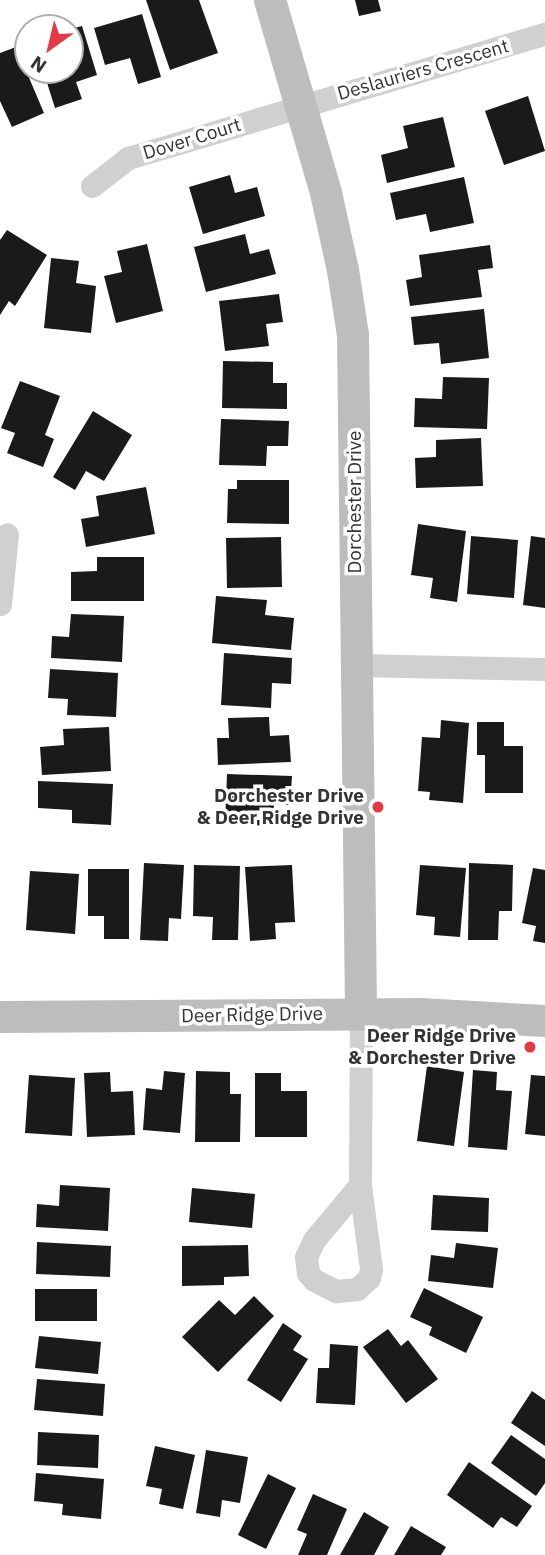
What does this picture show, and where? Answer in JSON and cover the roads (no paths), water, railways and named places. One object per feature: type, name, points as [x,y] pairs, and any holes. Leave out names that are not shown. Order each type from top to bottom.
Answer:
[{"type":"street","name":"Dorchester Drive","points":[[270,0],[334,228],[353,335],[361,1014]]},
{"type":"street","name":"Deslauriers Crescent","points":[[301,106],[545,34]]},
{"type":"street","name":"Dover Court","points":[[92,186],[128,158],[301,106]]},
{"type":"street","points":[[0,604],[6,534]]},
{"type":"street","points":[[356,665],[545,669]]},
{"type":"street","points":[[360,1185],[361,1014]]},
{"type":"street","name":"Deer Ridge Drive","points":[[0,1017],[361,1014],[470,1016],[545,1021]]},
{"type":"place","name":"Dorchester Drive & Deer Ridge Drive","points":[[378,807]]},
{"type":"place","name":"Deer Ridge Drive & Dorchester Drive","points":[[530,1047]]}]
